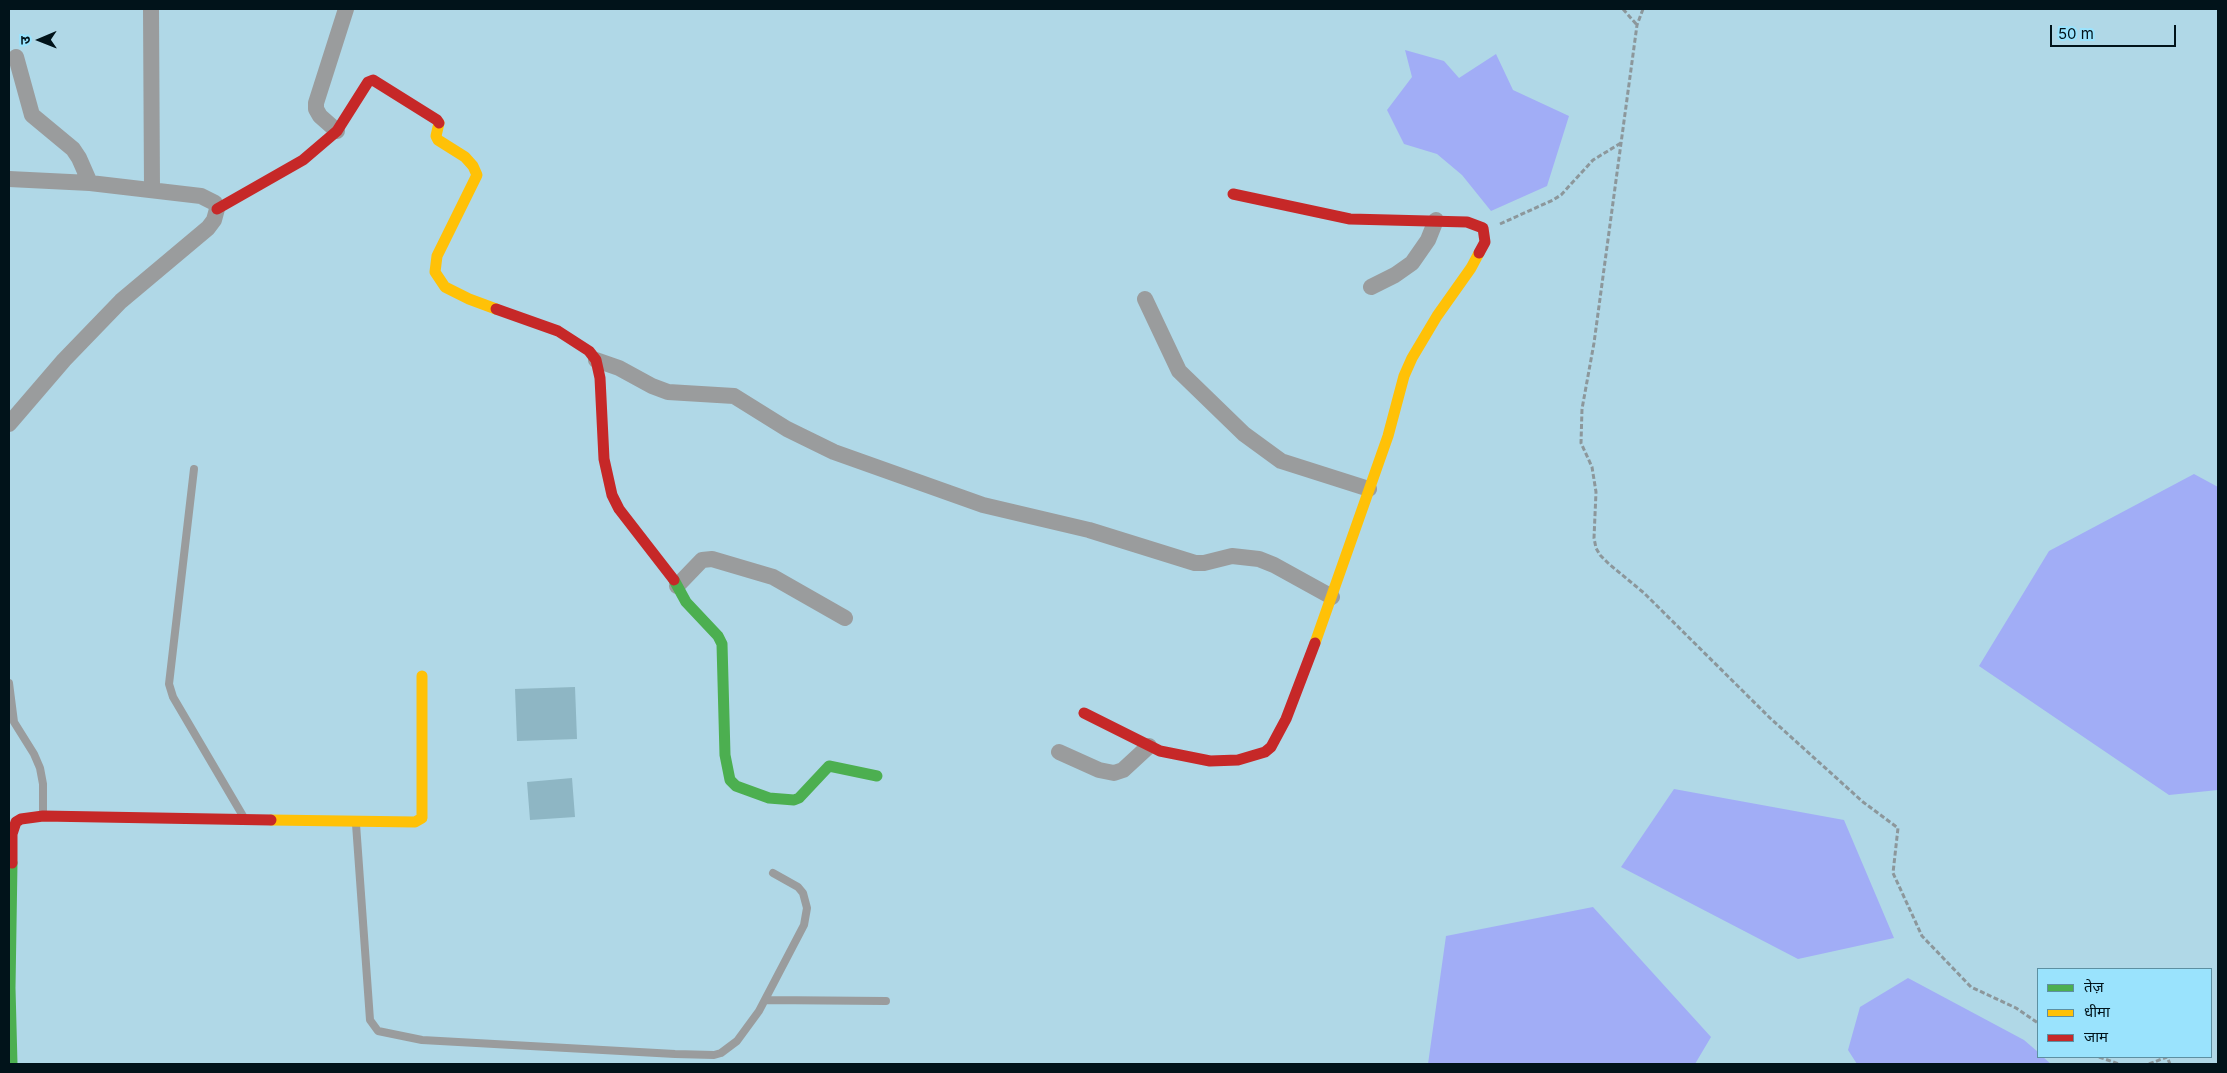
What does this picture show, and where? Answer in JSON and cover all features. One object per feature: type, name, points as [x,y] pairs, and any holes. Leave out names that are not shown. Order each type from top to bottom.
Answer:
[{"type":"street","points":[[151,9],[152,190]]},
{"type":"street","points":[[337,131],[320,116],[316,109],[316,103],[346,9]]},
{"type":"street","points":[[16,57],[32,114],[73,149],[80,158],[90,183]]},
{"type":"street","points":[[217,209],[303,160],[337,131],[368,82],[373,80],[437,120],[439,124],[436,136],[438,140],[465,157],[473,166],[476,175],[436,256],[434,267],[440,282],[455,293],[558,331],[590,350],[596,360],[600,378],[604,459],[612,495],[619,509],[670,573],[693,611],[718,636],[722,644],[725,755],[730,780],[736,786],[769,798],[794,800],[799,798],[828,766],[877,776]]},
{"type":"street","points":[[9,178],[90,183],[201,196],[215,203],[217,209],[214,220],[208,228],[120,301],[64,360],[9,424]]},
{"type":"street","points":[[1084,712],[1160,751],[1210,761],[1238,760],[1265,752],[1271,747],[1286,719],[1332,597],[1388,436],[1404,376],[1412,358],[1475,261],[1484,242],[1483,228],[1474,223],[1436,220],[1350,219],[1233,194]]},
{"type":"street","points":[[1371,287],[1395,276],[1412,263],[1428,240],[1436,220]]},
{"type":"street","points":[[1145,299],[1179,371],[1244,434],[1282,461],[1370,489]]},
{"type":"street","points":[[596,360],[619,368],[652,386],[668,392],[734,396],[786,429],[834,452],[983,505],[1089,530],[1195,563],[1204,564],[1232,556],[1258,559],[1332,597]]},
{"type":"street","points":[[678,586],[702,560],[712,558],[774,577],[845,618]]},
{"type":"street","points":[[12,1064],[9,988],[12,834],[13,827],[21,819],[43,816],[409,823],[422,818],[422,676]]},
{"type":"street","points":[[1059,752],[1099,770],[1114,773],[1123,770],[1149,746]]},
{"type":"lane","points":[[194,469],[169,684],[173,697],[245,820]]},
{"type":"lane","points":[[9,683],[14,722],[34,754],[40,768],[43,784],[43,816]]},
{"type":"lane","points":[[356,822],[370,1020],[378,1030],[422,1040],[714,1055],[721,1053],[737,1041],[766,1000],[798,940],[806,916],[806,900],[803,893],[798,887],[773,873]]},
{"type":"lane","points":[[766,1000],[886,1001]]},
{"type":"lane","points":[[714,1055],[714,1064]]},
{"type":"path","points":[[1623,9],[1637,25]]},
{"type":"path","points":[[1643,9],[1637,25],[1594,343],[1582,410],[1581,443],[1592,467],[1594,480],[1594,538],[1600,555],[1644,593],[1770,718],[1863,802],[1898,828],[1893,873],[1922,936],[1971,987],[2016,1008],[2037,1022]]},
{"type":"path","points":[[1484,231],[1561,195],[1593,160],[1622,143]]},
{"type":"path","points":[[2102,1058],[2119,1064]]},
{"type":"path","points":[[2149,1064],[2164,1058]]},
{"type":"water","points":[[1405,50],[1444,61],[1459,78],[1496,54],[1513,90],[1569,116],[1547,186],[1491,211],[1462,175],[1437,154],[1404,144],[1387,110],[1412,77]]},
{"type":"water","points":[[2194,474],[2218,487],[2218,790],[2169,795],[1979,666],[2049,551]]},
{"type":"water","points":[[1674,789],[1844,820],[1894,938],[1798,959],[1621,867]]},
{"type":"water","points":[[1593,907],[1711,1037],[1695,1064],[1428,1064],[1446,936]]},
{"type":"water","points":[[1908,978],[2024,1040],[2037,1051],[2037,1058],[2044,1058],[2051,1064],[1857,1064],[1848,1050],[1860,1007]]},
{"type":"building","points":[[575,687],[577,739],[517,741],[515,689]]},
{"type":"building","points":[[572,778],[575,817],[530,820],[527,782]]},
{"type":"traffic: fast","points":[[674,580],[686,602],[718,636],[722,644],[725,755],[730,780],[736,786],[769,798],[794,800],[799,798],[829,766],[877,776]]},
{"type":"traffic: fast","points":[[12,863],[10,988],[12,1064]]},
{"type":"traffic: slow","points":[[439,123],[436,136],[438,140],[465,157],[473,166],[477,175],[437,256],[435,272],[445,287],[469,299],[496,309]]},
{"type":"traffic: slow","points":[[1315,643],[1388,436],[1404,376],[1412,358],[1437,316],[1471,268],[1479,253]]},
{"type":"traffic: slow","points":[[271,820],[415,822],[422,818],[422,676]]},
{"type":"traffic: jam","points":[[217,209],[303,160],[337,131],[368,82],[373,80],[439,123]]},
{"type":"traffic: jam","points":[[1233,194],[1350,219],[1467,222],[1483,228],[1485,242],[1479,253]]},
{"type":"traffic: jam","points":[[496,309],[558,331],[589,351],[596,360],[600,378],[604,459],[612,495],[619,509],[674,580]]},
{"type":"traffic: jam","points":[[1084,713],[1160,751],[1210,761],[1238,760],[1265,752],[1271,747],[1286,719],[1315,643]]},
{"type":"traffic: jam","points":[[12,863],[12,834],[16,822],[21,819],[43,816],[271,820]]}]
